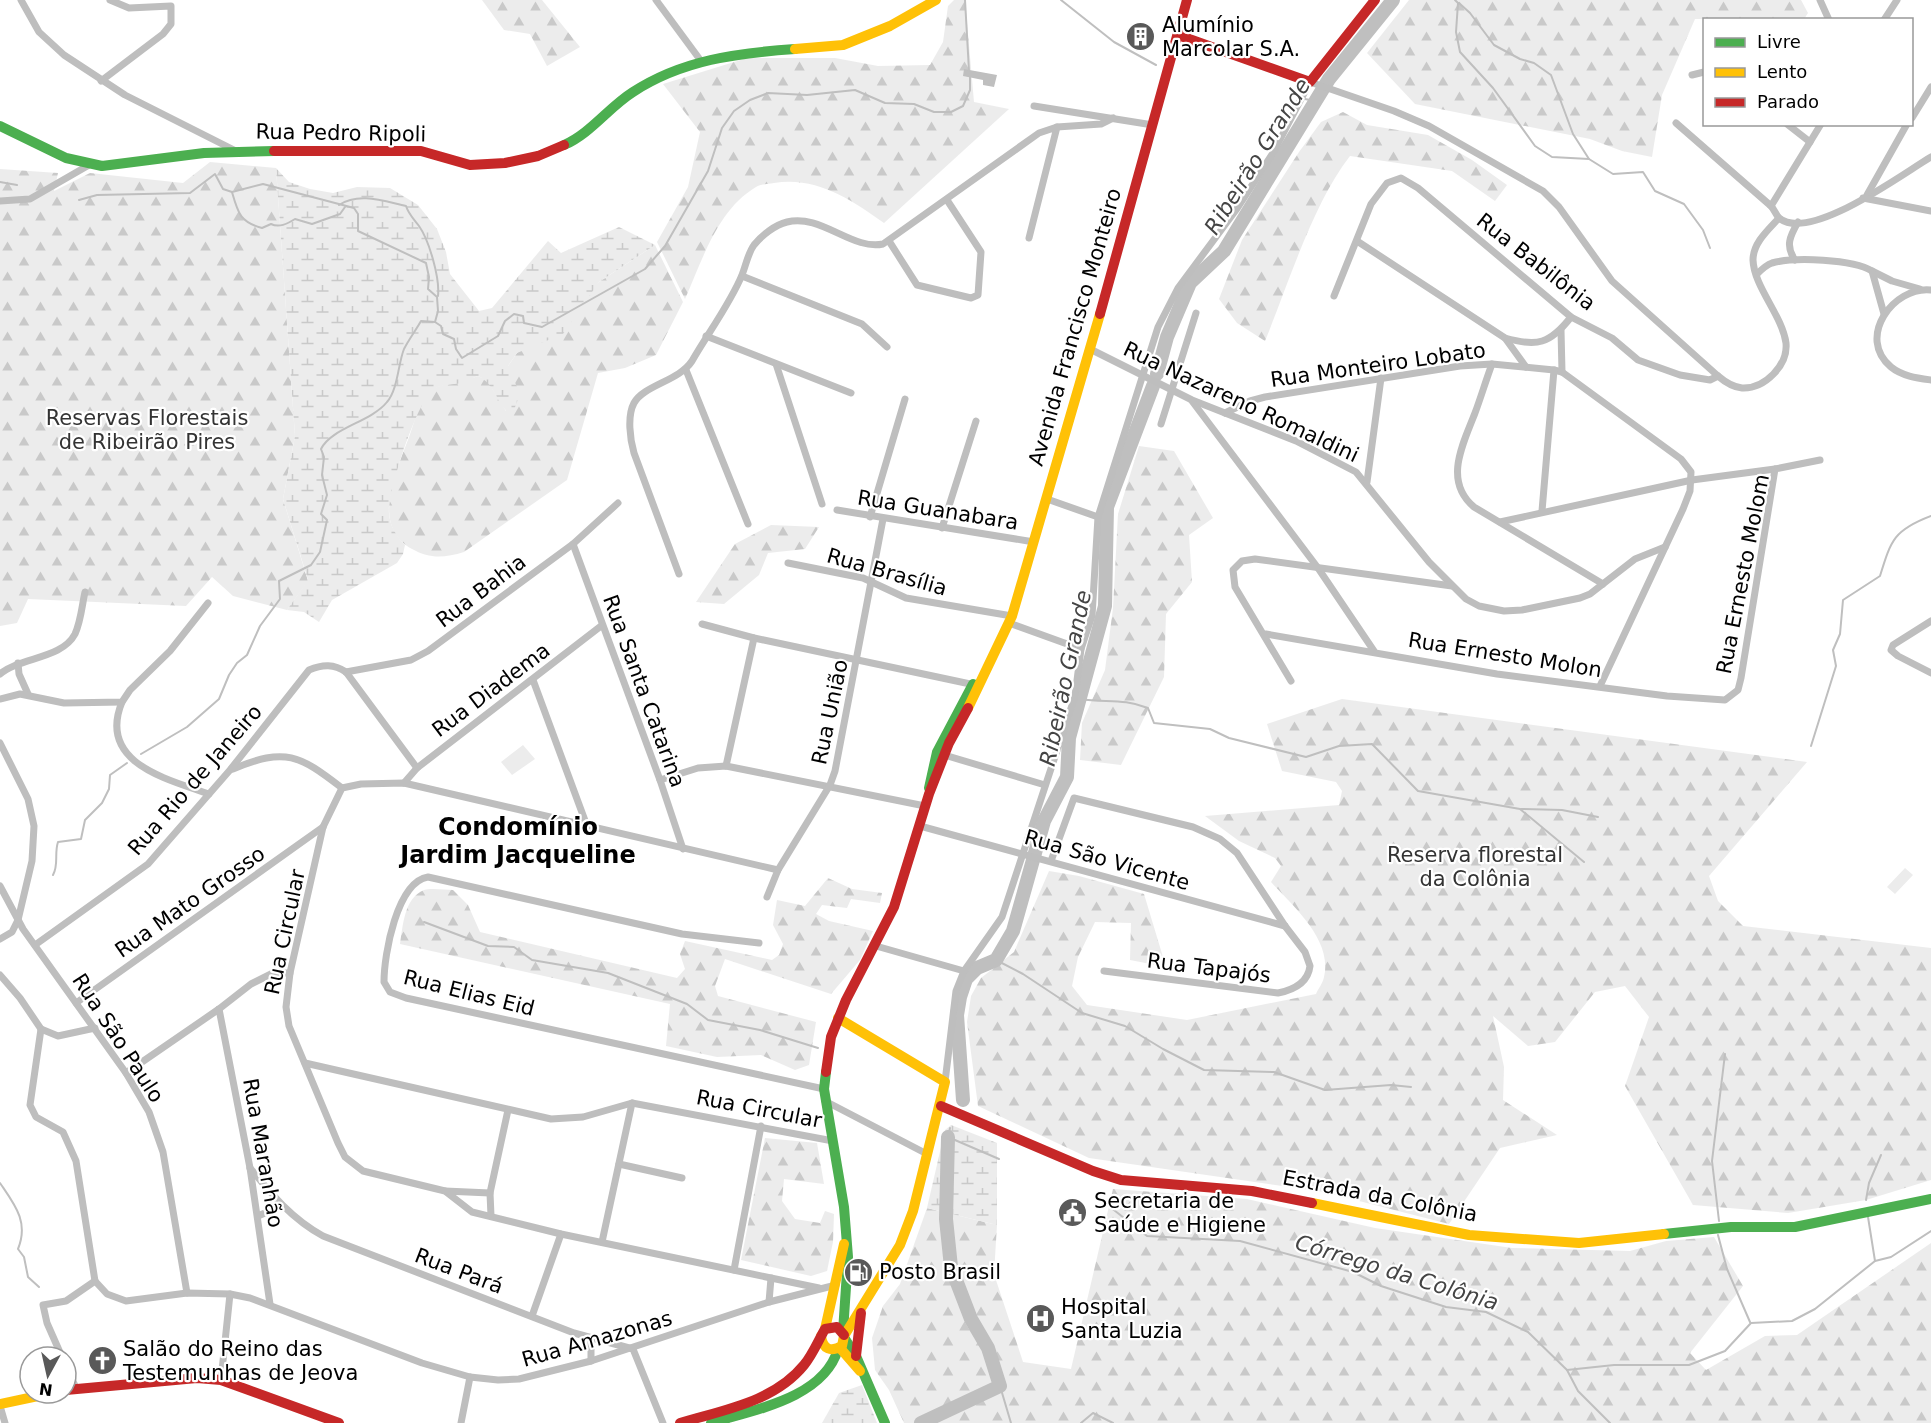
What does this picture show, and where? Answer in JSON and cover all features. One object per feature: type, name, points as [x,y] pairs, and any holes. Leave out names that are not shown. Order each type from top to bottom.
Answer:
[{"type":"street","points":[[21,0],[39,32],[50,45],[101,81],[236,151]]},
{"type":"street","points":[[101,81],[164,34],[171,24],[171,6],[129,8],[110,0]]},
{"type":"street","points":[[656,0],[701,61]]},
{"type":"street","name":"Rua Pedro Ripoli","points":[[0,126],[66,158],[88,165],[128,165],[236,151],[421,151],[470,165],[505,162],[538,156],[569,143],[632,92],[665,74],[701,61],[755,51],[826,49],[843,45],[890,26],[936,0]]},
{"type":"street","name":"Avenida Francisco Monteiro","points":[[711,1423],[783,1399],[817,1381],[830,1371],[842,1341],[848,1283],[844,1207],[824,1089],[826,1065],[838,1018],[894,907],[929,794],[929,781],[941,753],[1011,620],[1090,349],[1187,0]]},
{"type":"street","points":[[823,1332],[824,1346],[830,1350],[842,1341],[900,1245],[913,1211],[941,1106],[951,1012],[964,971],[1002,917],[1027,854],[1045,785],[1075,696],[1082,649],[1092,616],[1098,517],[1158,327],[1178,288],[1236,210],[1313,83],[1375,0]]},
{"type":"street","points":[[1820,0],[1828,18]]},
{"type":"street","points":[[1885,18],[1894,1]]},
{"type":"street","points":[[1178,35],[1394,111],[1430,126],[1543,191],[1559,207],[1612,281],[1729,384],[1751,388],[1759,385],[1773,374],[1785,356],[1784,333],[1754,265],[1754,250],[1779,218]]},
{"type":"street","points":[[1692,75],[1703,72]]},
{"type":"street","points":[[1913,115],[1931,87]]},
{"type":"street","points":[[1034,106],[1153,125]]},
{"type":"street","points":[[679,574],[634,453],[630,434],[632,410],[636,400],[686,370],[742,276],[753,246],[766,233],[788,222],[810,222],[873,245],[890,241],[1039,133],[1057,127],[1101,124],[1113,118]]},
{"type":"street","points":[[1676,123],[1771,206],[1779,218],[1798,222],[1831,216],[1931,158]]},
{"type":"street","points":[[1790,126],[1810,142]]},
{"type":"street","points":[[1771,206],[1820,126]]},
{"type":"street","points":[[1865,196],[1906,126]]},
{"type":"street","points":[[1029,238],[1057,127]]},
{"type":"street","points":[[0,201],[30,199],[88,165]]},
{"type":"street","name":"Rua Babilônia","points":[[1357,241],[1369,210],[1381,188],[1393,179],[1407,180],[1571,317],[1601,331],[1649,366],[1704,380],[1718,376]]},
{"type":"street","points":[[1865,196],[1931,211]]},
{"type":"street","points":[[890,241],[917,285],[971,298],[978,295],[981,252],[947,200]]},
{"type":"street","points":[[1795,260],[1788,246],[1798,222]]},
{"type":"street","points":[[1334,296],[1357,241],[1505,338],[1529,344],[1541,343],[1561,330],[1571,317]]},
{"type":"street","points":[[1757,274],[1771,263],[1795,260],[1854,263],[1892,281],[1927,290]]},
{"type":"street","points":[[1872,271],[1884,314]]},
{"type":"street","points":[[742,276],[862,324],[887,347]]},
{"type":"street","points":[[1927,290],[1900,296],[1884,314],[1878,338],[1884,360],[1900,373],[1931,380]]},
{"type":"street","points":[[1161,424],[1196,313]]},
{"type":"street","points":[[1542,511],[1561,330]]},
{"type":"street","points":[[706,336],[851,393]]},
{"type":"street","points":[[1505,338],[1526,367]]},
{"type":"street","name":"Rua Nazareno Romaldini","points":[[1090,349],[1192,400],[1331,458],[1356,472],[1367,482],[1429,562],[1466,599],[1479,606],[1504,611],[1563,602],[1590,594],[1635,560],[1665,547]]},
{"type":"street","points":[[776,364],[822,504]]},
{"type":"street","points":[[1492,364],[1458,455],[1457,478],[1465,500],[1602,584]]},
{"type":"street","name":"Rua Monteiro Lobato","points":[[1225,413],[1250,401],[1265,397],[1460,366],[1492,364],[1558,371]]},
{"type":"street","points":[[686,370],[748,524]]},
{"type":"street","points":[[1558,371],[1688,466],[1692,480],[1683,508],[1600,686]]},
{"type":"street","points":[[1367,482],[1381,378]]},
{"type":"street","points":[[870,517],[905,399]]},
{"type":"street","points":[[1192,400],[1318,568],[1374,651]]},
{"type":"street","points":[[942,528],[976,421]]},
{"type":"street","name":"Rua Ernesto Molom","points":[[1738,690],[1775,469],[1820,460]]},
{"type":"street","points":[[1500,522],[1692,480],[1775,469]]},
{"type":"street","points":[[1047,499],[1098,517]]},
{"type":"street","name":"Rua Bahia","points":[[346,672],[403,662],[420,656],[573,544],[618,503]]},
{"type":"street","name":"Rua Guanabara","points":[[837,510],[1034,542]]},
{"type":"street","name":"Rua União","points":[[767,897],[778,870],[830,786],[835,771],[858,660],[883,519]]},
{"type":"street","name":"Rua Santa Catarina","points":[[573,544],[601,626],[660,780],[682,849]]},
{"type":"street","points":[[1291,681],[1266,634],[1235,587],[1233,574],[1235,567],[1242,561],[1255,559],[1453,586]]},
{"type":"street","name":"Rua Brasília","points":[[788,563],[872,581],[906,598],[1011,620],[1082,649]]},
{"type":"street","points":[[0,674],[18,663],[54,651],[71,640],[79,622],[85,592]]},
{"type":"street","points":[[208,603],[170,651],[130,690],[117,715],[117,727],[122,745],[135,762],[159,776],[209,794]]},
{"type":"street","points":[[1931,621],[1891,648],[1893,654],[1931,673]]},
{"type":"street","points":[[702,624],[754,638],[976,685]]},
{"type":"street","name":"Rua Diadema","points":[[404,783],[417,768],[601,626]]},
{"type":"street","name":"Rua Ernesto Molon","points":[[1266,634],[1497,674],[1710,700],[1725,700],[1738,690]]},
{"type":"street","points":[[726,766],[754,638]]},
{"type":"street","points":[[18,663],[19,674],[28,694]]},
{"type":"street","name":"Rua Rio de Janeiro","points":[[35,945],[148,864],[230,770],[309,670],[328,665],[346,672]]},
{"type":"street","points":[[346,672],[417,768]]},
{"type":"street","points":[[533,680],[587,826]]},
{"type":"street","points":[[0,699],[12,694],[28,694],[64,703],[122,702]]},
{"type":"street","points":[[0,743],[28,799],[34,826],[32,861],[18,920],[12,932],[0,939]]},
{"type":"street","points":[[941,753],[1045,785]]},
{"type":"street","points":[[230,770],[258,759],[286,757],[310,764],[342,788],[361,783],[404,783],[778,870]]},
{"type":"street","points":[[660,780],[698,768],[726,766],[925,806]]},
{"type":"street","name":"Rua Circular","points":[[342,788],[323,827],[290,973],[287,1015],[306,1063],[508,1110],[565,1120],[632,1102],[833,1141]]},
{"type":"street","name":"Rua Tapajós","points":[[1051,861],[1074,798],[1192,827],[1220,839],[1237,853],[1285,927],[1305,952],[1310,966],[1307,976],[1292,991],[1278,993],[1104,971]]},
{"type":"street","name":"Rua São Vicente","points":[[920,826],[1285,927]]},
{"type":"street","name":"Rua Mato Grosso","points":[[76,1003],[323,827]]},
{"type":"street","name":"Rua Elias Eid","points":[[759,943],[682,934],[428,877],[415,881],[399,906],[384,982],[390,992],[406,998],[824,1089]]},
{"type":"street","name":"Rua São Paulo","points":[[0,886],[18,920],[126,1073],[149,1112],[163,1152],[187,1293]]},
{"type":"street","points":[[876,946],[964,971]]},
{"type":"street","points":[[126,1073],[265,975],[290,973]]},
{"type":"street","points":[[0,975],[20,998],[41,1029],[58,1036],[95,1028]]},
{"type":"street","name":"Rua Maranhão","points":[[219,1009],[250,1168],[270,1304]]},
{"type":"street","points":[[838,1018],[945,1082]]},
{"type":"street","points":[[41,1029],[30,1105],[36,1117],[63,1132],[76,1161],[95,1281],[66,1301],[43,1305],[47,1323],[57,1345]]},
{"type":"street","points":[[306,1063],[338,1143],[353,1165],[376,1175],[445,1191],[490,1193]]},
{"type":"street","points":[[825,1101],[927,1154]]},
{"type":"street","points":[[602,1242],[632,1102]]},
{"type":"street","name":"Estrada da Colônia","points":[[941,1106],[1093,1171],[1121,1180],[1252,1191],[1469,1235],[1579,1243],[1731,1227],[1795,1227],[1931,1199]]},
{"type":"street","points":[[491,1216],[490,1193],[508,1110]]},
{"type":"street","points":[[734,1270],[761,1126]]},
{"type":"street","points":[[619,1164],[682,1178]]},
{"type":"street","name":"Rua Pará","points":[[250,1168],[281,1206],[300,1222],[323,1236],[591,1338],[633,1349]]},
{"type":"street","points":[[445,1191],[472,1212],[561,1234],[819,1288]]},
{"type":"street","points":[[258,1216],[281,1206]]},
{"type":"street","points":[[532,1316],[561,1234]]},
{"type":"street","points":[[680,1423],[753,1400],[787,1381],[804,1365],[823,1332],[836,1285],[846,1235]]},
{"type":"street","points":[[769,1302],[771,1278]]},
{"type":"street","name":"Rua Amazonas","points":[[95,1281],[107,1294],[126,1301],[187,1293],[230,1294],[270,1304],[422,1363],[470,1377],[519,1378],[633,1349],[769,1302],[819,1288],[848,1283]]},
{"type":"street","points":[[221,1380],[230,1294]]},
{"type":"street","points":[[856,1356],[862,1307]]},
{"type":"street","points":[[823,1332],[833,1327],[864,1376]]},
{"type":"street","points":[[591,1338],[591,1361]]},
{"type":"street","points":[[842,1341],[856,1356],[885,1423]]},
{"type":"street","points":[[633,1349],[663,1423]]},
{"type":"street","points":[[461,1423],[470,1377]]},
{"type":"street","points":[[78,1388],[197,1378],[221,1380],[339,1423]]},
{"type":"street","points":[[5,1423],[0,1405],[18,1401]]},
{"type":"green space","points":[[482,0],[542,0],[580,47],[547,66],[530,34],[504,30]]},
{"type":"green space","points":[[954,0],[965,0],[974,102],[1009,109],[884,223],[846,198],[819,187],[789,182],[756,187],[731,209],[712,237],[685,299],[657,242],[688,187],[700,132],[663,84],[747,58],[835,58],[878,66],[930,65],[943,42],[948,6]]},
{"type":"green space","points":[[1409,0],[1801,0],[1808,13],[1805,18],[1695,19],[1662,95],[1652,157],[1622,151],[1590,139],[1415,104],[1367,53]]},
{"type":"green space","points":[[1343,112],[1367,125],[1428,135],[1472,160],[1507,185],[1495,201],[1452,171],[1350,156],[1324,197],[1313,220],[1265,341],[1237,323],[1219,299],[1242,240],[1299,152],[1321,122]]},
{"type":"green space","name":"Reservas Florestais de Ribeirão Pires","points":[[210,162],[276,168],[295,436],[283,499],[308,581],[287,610],[233,596],[212,577],[186,606],[28,599],[17,623],[0,626],[0,169],[58,173],[54,191],[90,173],[183,183]]},
{"type":"green space","points":[[276,168],[289,182],[310,189],[333,193],[357,187],[390,188],[418,205],[437,229],[446,252],[450,274],[479,311],[492,308],[548,241],[561,253],[619,227],[655,245],[599,282],[563,334],[517,353],[508,366],[520,394],[512,415],[502,406],[489,384],[478,376],[463,382],[437,387],[427,396],[412,427],[398,467],[390,502],[389,513],[392,526],[405,545],[403,554],[397,563],[332,600],[319,622],[304,612],[287,610],[308,580],[283,499],[295,436]]},
{"type":"green space","points":[[655,245],[683,302],[656,355],[625,368],[598,373],[567,480],[464,552],[431,556],[412,549],[400,540],[392,528],[389,515],[392,486],[418,410],[430,391],[439,386],[478,376],[487,380],[506,411],[508,366],[517,353],[599,282]]},
{"type":"green space","points":[[1139,446],[1174,451],[1213,518],[1189,535],[1192,582],[1166,614],[1164,677],[1121,765],[1080,760],[1082,723],[1105,670],[1113,608],[1118,514]]},
{"type":"green space","points":[[771,525],[819,527],[805,549],[768,553],[759,575],[724,604],[696,602],[735,544]]},
{"type":"green space","name":"Reserva florestal da Colônia","points":[[1342,699],[1807,762],[1709,876],[1718,901],[1743,926],[1931,948],[1931,1180],[1866,1200],[1788,1213],[1693,1205],[1625,1086],[1649,1017],[1625,986],[1595,992],[1555,1042],[1528,1046],[1493,1016],[1504,1067],[1503,1100],[1557,1135],[1500,1148],[1449,1224],[1324,1192],[1089,1158],[978,1106],[967,1022],[971,996],[981,978],[1014,952],[1049,871],[1079,876],[1144,894],[1166,967],[1130,960],[1131,923],[1095,922],[1078,957],[1072,986],[1087,1005],[1187,1020],[1316,994],[1324,977],[1323,950],[1300,913],[1271,882],[1281,866],[1275,858],[1239,841],[1205,816],[1339,805],[1342,791],[1336,782],[1282,771],[1267,724]]},
{"type":"green space","points":[[523,745],[535,759],[512,775],[501,762]]},
{"type":"green space","points":[[1905,868],[1913,875],[1895,894],[1887,887]]},
{"type":"green space","points":[[828,878],[852,889],[882,893],[880,903],[851,899],[847,908],[822,905],[816,914],[829,921],[873,931],[860,960],[831,994],[725,959],[715,986],[718,996],[816,1022],[809,1065],[795,1070],[761,1055],[717,1057],[666,1046],[670,1004],[400,944],[406,913],[412,899],[427,889],[453,890],[468,905],[480,932],[677,978],[685,969],[680,954],[685,941],[772,960],[779,955],[783,944],[773,925],[777,900],[805,906]]},
{"type":"green space","points":[[951,1125],[997,1143],[997,1225],[927,1208],[945,1130]]},
{"type":"green space","points":[[765,1138],[817,1143],[824,1184],[784,1179],[782,1201],[795,1219],[820,1223],[825,1211],[834,1214],[833,1242],[827,1271],[811,1276],[741,1260]]},
{"type":"green space","points":[[1113,1189],[1247,1199],[1375,1228],[1512,1248],[1630,1251],[1666,1241],[1714,1237],[1743,1286],[1690,1353],[1706,1370],[1765,1336],[1797,1335],[1931,1243],[1931,1423],[904,1423],[889,1390],[875,1370],[872,1338],[883,1306],[900,1284],[927,1208],[997,1225],[994,1274],[1023,1362],[1071,1369]]},
{"type":"green space","points":[[862,1385],[877,1423],[822,1423],[839,1393]]},
{"type":"shaded area","points":[[964,69],[997,75],[994,87],[983,85],[983,80],[963,76]]},
{"type":"waterway","points":[[965,0],[969,71]]},
{"type":"waterway","points":[[1061,0],[1114,42],[1156,65]]},
{"type":"waterway","name":"Ribeirão Grande","points":[[1157,374],[1167,337],[1190,283],[1224,251],[1329,79],[1393,0]]},
{"type":"waterway","points":[[1455,0],[1458,3],[1456,32],[1460,52],[1493,88],[1535,146],[1552,157],[1589,159],[1613,174],[1643,172],[1655,191],[1684,204],[1703,230],[1710,248]]},
{"type":"waterway","points":[[1459,3],[1470,13],[1494,45],[1520,59],[1534,63],[1551,75],[1573,134],[1589,159]]},
{"type":"waterway","points":[[79,200],[97,195],[190,193],[215,174],[223,189],[232,192],[263,184],[354,208],[358,214],[358,231],[426,263],[429,277],[428,289],[437,297],[438,311],[435,322],[441,326],[443,334],[454,339],[456,349],[462,358],[498,336],[505,321],[514,314],[523,316],[524,323],[542,327],[645,269],[665,246],[708,171],[722,128],[734,111],[750,100],[768,93],[807,95],[855,90],[885,103],[914,104],[934,112],[951,112],[963,106],[970,90],[970,76]]},
{"type":"waterway","points":[[1305,99],[1315,101]]},
{"type":"waterway","points":[[0,182],[17,185]]},
{"type":"waterway","points":[[232,192],[236,206],[244,220],[262,228],[271,224],[283,225],[295,219],[312,224],[340,214],[345,207]]},
{"type":"waterway","points":[[339,205],[363,198],[406,206],[423,232],[430,250],[436,270],[438,296]]},
{"type":"waterway","points":[[141,754],[187,727],[219,699],[229,675],[237,663],[247,655],[260,626],[280,599],[279,581],[311,565],[320,552],[327,520],[321,514],[327,495],[322,475],[324,457],[321,449],[333,436],[371,415],[387,402],[396,383],[402,355],[408,342],[421,321],[435,322]]},
{"type":"waterway","name":"Ribeirão Grande","points":[[963,1100],[957,1015],[960,997],[966,979],[977,968],[996,960],[1013,931],[1044,821],[1067,777],[1069,738],[1105,606],[1107,507],[1153,386]]},
{"type":"waterway","points":[[1811,746],[1836,666],[1833,650],[1840,634],[1843,600],[1880,576],[1887,553],[1902,532],[1909,526],[1931,516]]},
{"type":"waterway","points":[[1080,699],[1139,705],[1148,708],[1154,723],[1210,729],[1229,738],[1306,757],[1339,746],[1372,744],[1418,791],[1520,809],[1584,862]]},
{"type":"waterway","points":[[53,875],[58,842],[81,839],[85,820],[102,803],[109,789],[110,775],[127,763]]},
{"type":"waterway","points":[[1521,809],[1562,810],[1598,817]]},
{"type":"waterway","points":[[424,922],[488,946],[514,947],[532,960],[608,973],[687,1004],[708,1020],[760,1030],[818,1048]]},
{"type":"waterway","points":[[996,960],[1023,974],[1082,1013],[1125,1026],[1204,1070],[1274,1072],[1325,1090],[1391,1085],[1411,1087]]},
{"type":"waterway","points":[[1719,1221],[1712,1161],[1725,1054]]},
{"type":"waterway","name":"Córrego da Colônia","points":[[950,1128],[948,1137],[999,1159]]},
{"type":"waterway","name":"Ribeirão Grande","points":[[921,1423],[1000,1386],[988,1348],[971,1319],[951,1267],[946,1219],[948,1137]]},
{"type":"waterway","points":[[1866,1200],[1869,1183],[1881,1155]]},
{"type":"waterway","points":[[0,1183],[19,1214],[22,1230],[18,1249],[24,1257],[28,1277],[39,1287]]},
{"type":"waterway","name":"Córrego da Colônia","points":[[1105,1203],[1147,1236],[1240,1241],[1353,1272],[1381,1286],[1446,1307],[1486,1312],[1528,1332],[1567,1370],[1578,1391],[1610,1423]]},
{"type":"waterway","points":[[1868,1217],[1875,1261]]},
{"type":"waterway","name":"Córrego da Colônia","points":[[1567,1370],[1614,1365],[1689,1365],[1725,1351],[1751,1323],[1792,1321],[1815,1309],[1875,1261],[1891,1257],[1931,1231]]},
{"type":"waterway","points":[[1718,1235],[1727,1269],[1750,1322]]},
{"type":"waterway","points":[[1000,1386],[1011,1423]]},
{"type":"waterway","points":[[1081,1423],[1093,1413],[1113,1423]]},
{"type":"traffic: fast","points":[[564,145],[582,134],[633,92],[671,72],[690,65],[731,56],[795,49]]},
{"type":"traffic: fast","points":[[0,126],[66,158],[102,166],[204,153],[274,151]]},
{"type":"traffic: fast","points":[[929,788],[937,752],[973,684]]},
{"type":"traffic: fast","points":[[826,1072],[824,1089],[844,1207],[848,1257],[843,1332]]},
{"type":"traffic: fast","points":[[1664,1234],[1731,1227],[1795,1227],[1931,1199]]},
{"type":"traffic: fast","points":[[845,1339],[856,1356],[885,1423]]},
{"type":"traffic: fast","points":[[711,1423],[766,1407],[803,1391],[830,1366],[838,1349]]},
{"type":"traffic: slow","points":[[795,49],[843,45],[890,26],[936,0]]},
{"type":"traffic: slow","points":[[968,708],[1012,616],[1100,314]]},
{"type":"traffic: slow","points":[[821,1336],[828,1348],[834,1349],[842,1346],[844,1336],[900,1245],[913,1211],[945,1082],[838,1018]]},
{"type":"traffic: slow","points":[[1312,1203],[1469,1235],[1579,1243],[1664,1234]]},
{"type":"traffic: slow","points":[[825,1329],[844,1244]]},
{"type":"traffic: slow","points":[[840,1348],[860,1371]]},
{"type":"traffic: slow","points":[[0,1404],[18,1400]]},
{"type":"traffic: jam","points":[[1100,314],[1187,0]]},
{"type":"traffic: jam","points":[[1178,35],[1310,82],[1375,0]]},
{"type":"traffic: jam","points":[[274,151],[421,151],[470,165],[505,163],[538,156],[564,145]]},
{"type":"traffic: jam","points":[[826,1072],[831,1037],[846,1000],[894,907],[929,794],[949,743],[968,708]]},
{"type":"traffic: jam","points":[[941,1106],[1093,1171],[1121,1180],[1252,1191],[1312,1203]]},
{"type":"traffic: jam","points":[[856,1356],[861,1313]]},
{"type":"traffic: jam","points":[[680,1423],[747,1403],[778,1388],[804,1365],[825,1329],[837,1327],[844,1335]]},
{"type":"traffic: jam","points":[[78,1389],[197,1378],[221,1380],[339,1423]]},
{"type":"place","name":"Alumínio Marcolar S.A.","points":[[1141,37]]},
{"type":"place","name":"Secretaria de Saúde e Higiene","points":[[1073,1213]]},
{"type":"place","name":"Posto Brasil","points":[[858,1272]]},
{"type":"place","name":"Hospital Santa Luzia","points":[[1040,1319]]},
{"type":"place","name":"Salão do Reino das Testemunhas de Jeova","points":[[102,1361]]},
{"type":"district","name":"Condomínio Jardim Jacqueline","points":[[518,841]]}]
